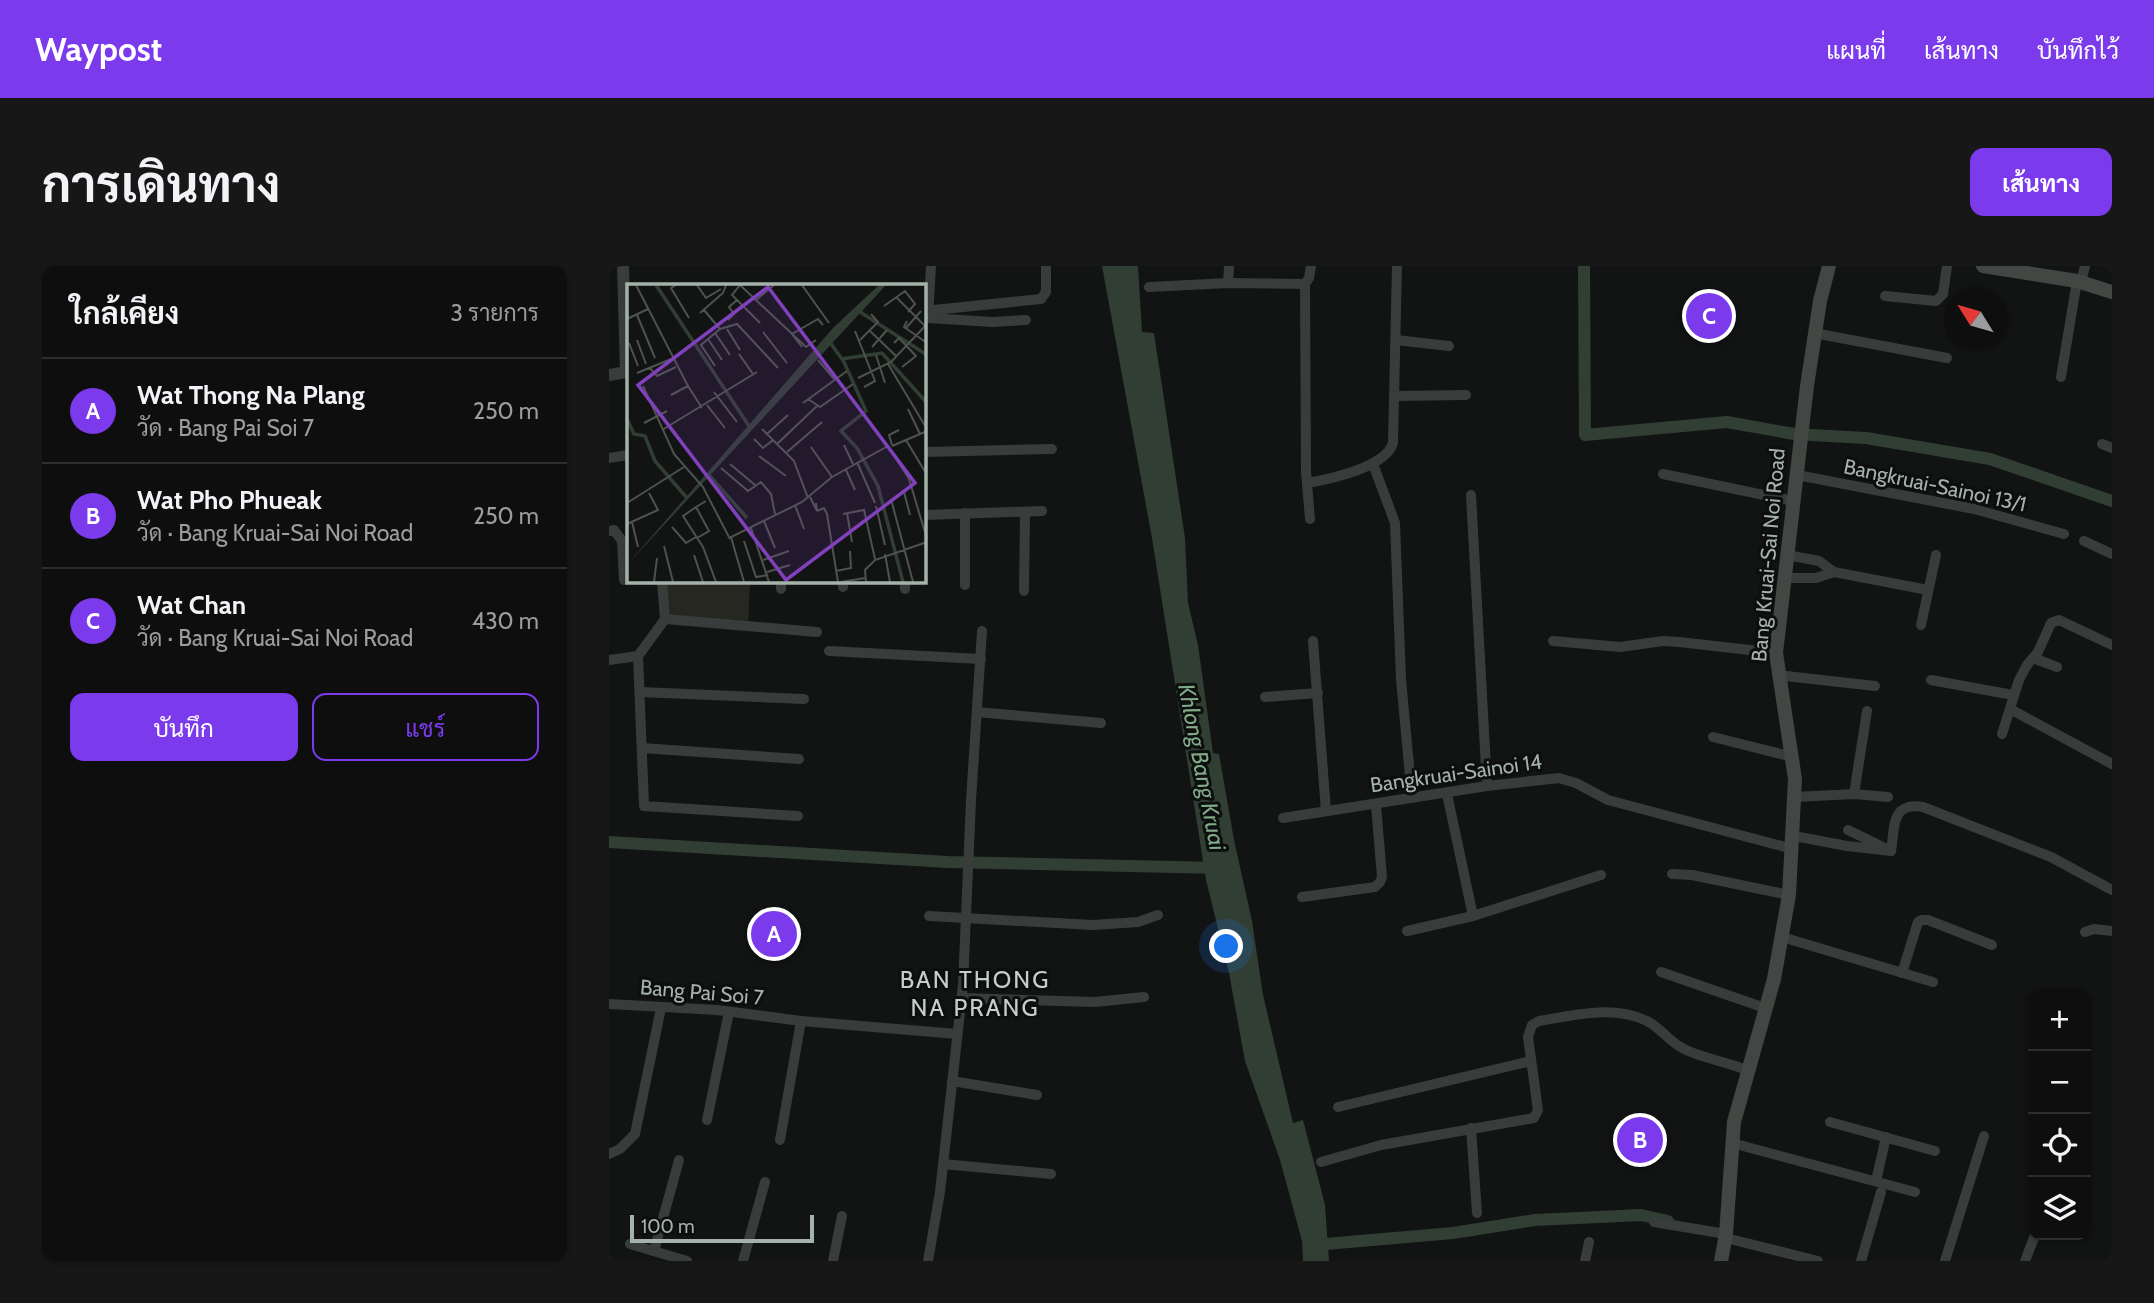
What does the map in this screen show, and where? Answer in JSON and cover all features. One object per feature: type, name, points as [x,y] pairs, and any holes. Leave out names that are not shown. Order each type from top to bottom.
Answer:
[{"type":"main road","name":"Bang Kruai-Sai Noi Road","points":[[1721,1261],[1726,1236],[1734,1122],[1774,979],[1789,895],[1795,797],[1793,757],[1777,675],[1776,653],[1814,333],[1822,287],[1829,266]]},
{"type":"main road","points":[[1983,266],[2079,282],[2112,292]]},
{"type":"street","points":[[609,375],[627,372],[623,266]]},
{"type":"street","points":[[926,304],[931,266]]},
{"type":"street","points":[[926,311],[1044,296],[1046,266]]},
{"type":"street","points":[[1228,283],[1229,266]]},
{"type":"street","points":[[1310,519],[1307,483],[1305,284],[1311,266]]},
{"type":"street","points":[[1307,483],[1373,464],[1387,456],[1394,443],[1397,266]]},
{"type":"street","points":[[1885,296],[1936,301],[1943,294],[1947,266]]},
{"type":"street","points":[[2061,377],[2079,282],[2085,266]]},
{"type":"street","points":[[1149,287],[1228,283],[1305,284]]},
{"type":"street","points":[[926,317],[936,320],[993,322],[1026,320]]},
{"type":"street","points":[[1814,333],[1947,358]]},
{"type":"street","points":[[1396,340],[1449,346]]},
{"type":"street","points":[[1394,396],[1467,396]]},
{"type":"street","points":[[2102,444],[2112,449]]},
{"type":"street","points":[[926,452],[1052,449]]},
{"type":"street","points":[[609,458],[627,456]]},
{"type":"street","points":[[1373,464],[1395,523],[1401,679],[1412,798]]},
{"type":"street","points":[[1663,474],[1793,501]]},
{"type":"street","name":"Bangkruai-Sainoi 13/1","points":[[1797,475],[1974,509],[2064,534]]},
{"type":"street","points":[[1471,495],[1487,786]]},
{"type":"street","points":[[926,515],[1042,511]]},
{"type":"street","points":[[965,513],[965,585]]},
{"type":"street","points":[[1024,591],[1025,513]]},
{"type":"street","points":[[609,531],[614,530],[622,541],[624,580]]},
{"type":"street","points":[[2084,541],[2112,554]]},
{"type":"street","points":[[1787,555],[1819,561],[1834,572],[1928,590]]},
{"type":"street","points":[[1921,625],[1936,555]]},
{"type":"street","points":[[1785,578],[1816,578],[1834,572]]},
{"type":"street","points":[[662,583],[665,619],[638,656],[642,804],[645,807],[797,817]]},
{"type":"street","points":[[665,619],[817,632]]},
{"type":"street","points":[[2003,734],[2022,672],[2042,646],[2054,621],[2059,620],[2112,645]]},
{"type":"street","points":[[928,1261],[943,1164],[961,998],[982,631]]},
{"type":"street","points":[[1313,641],[1326,811]]},
{"type":"street","points":[[1553,641],[1620,647],[1671,642],[1776,653]]},
{"type":"street","points":[[829,651],[981,659]]},
{"type":"street","points":[[609,660],[638,656]]},
{"type":"street","points":[[2033,658],[2057,667]]},
{"type":"street","points":[[1777,675],[1875,685]]},
{"type":"street","points":[[1931,680],[2013,695]]},
{"type":"street","points":[[640,692],[804,699]]},
{"type":"street","points":[[1265,697],[1318,692]]},
{"type":"street","points":[[2010,709],[2112,764]]},
{"type":"street","points":[[1854,794],[1867,711]]},
{"type":"street","points":[[977,712],[1101,723]]},
{"type":"street","points":[[1713,737],[1793,757]]},
{"type":"street","points":[[642,748],[799,760]]},
{"type":"street","name":"Bangkruai-Sainoi 14","points":[[1283,818],[1487,786],[1559,778],[1576,783],[1608,800],[1793,843],[1891,850]]},
{"type":"street","points":[[1447,794],[1473,916]]},
{"type":"street","points":[[1795,797],[1854,794],[1888,797]]},
{"type":"street","points":[[1302,897],[1375,887],[1381,883],[1375,805]]},
{"type":"street","points":[[1848,830],[1891,850],[1901,809],[1923,807],[2051,857],[2112,890]]},
{"type":"street","points":[[1672,874],[1692,875],[1789,895]]},
{"type":"street","points":[[1407,931],[1473,916],[1601,876]]},
{"type":"street","points":[[929,916],[1093,925],[1138,922],[1157,915]]},
{"type":"street","points":[[1902,973],[1918,922],[1922,920],[1992,945]]},
{"type":"street","points":[[2085,932],[2094,929],[2112,931]]},
{"type":"street","points":[[1782,937],[1933,982]]},
{"type":"street","points":[[1661,972],[1765,1009]]},
{"type":"street","points":[[961,998],[1095,1002],[1145,997]]},
{"type":"street","name":"Bang Pai Soi 7","points":[[609,1004],[729,1012],[796,1021],[957,1034]]},
{"type":"street","points":[[609,1154],[620,1149],[635,1134],[661,1008]]},
{"type":"street","points":[[707,1120],[729,1012]]},
{"type":"street","points":[[1321,1162],[1381,1145],[1527,1120],[1537,1116],[1528,1037],[1535,1023],[1577,1014],[1609,1012],[1646,1021],[1683,1049],[1749,1070]]},
{"type":"street","points":[[781,1140],[796,1021]]},
{"type":"street","points":[[1338,1107],[1531,1061]]},
{"type":"street","points":[[952,1081],[1037,1095]]},
{"type":"street","points":[[1830,1122],[1935,1151]]},
{"type":"street","points":[[1471,1128],[1477,1213]]},
{"type":"street","points":[[1945,1261],[1984,1136]]},
{"type":"street","points":[[1876,1181],[1886,1137]]},
{"type":"street","points":[[1732,1143],[1915,1192]]},
{"type":"street","points":[[654,1251],[679,1160]]},
{"type":"street","points":[[943,1164],[1051,1174]]},
{"type":"street","points":[[743,1261],[765,1182]]},
{"type":"street","points":[[1860,1261],[1881,1192]]},
{"type":"street","points":[[833,1261],[842,1216]]},
{"type":"street","points":[[1654,1222],[1726,1236],[1818,1261]]},
{"type":"street","points":[[2025,1261],[2033,1240]]},
{"type":"street","points":[[1585,1261],[1589,1242]]},
{"type":"street","points":[[630,1244],[687,1261]]},
{"type":"shaded area","points":[[665,583],[750,583],[748,626],[665,619]]},
{"type":"water","name":"Khlong Bang Kruai","points":[[1102,266],[1138,266],[1142,332],[1154,333],[1185,538],[1188,603],[1198,645],[1213,753],[1219,754],[1252,921],[1263,995],[1293,1123],[1303,1120],[1325,1205],[1329,1261],[1303,1261],[1302,1241],[1280,1160],[1245,1061],[1229,973],[1206,880],[1152,538]]},
{"type":"waterway","points":[[1584,266],[1585,435],[1727,422],[1794,434],[1866,438],[1990,459],[2112,501]]},
{"type":"waterway","points":[[609,842],[948,862],[1220,868]]},
{"type":"waterway","points":[[1314,1245],[1453,1233],[1535,1220],[1641,1215],[1668,1221]]},
{"type":"place","name":"Wat Chan","points":[[1709,316]]},
{"type":"place","name":"Wat Thong Na Plang","points":[[774,934]]},
{"type":"place","name":"Wat Pho Phueak","points":[[1640,1140]]},
{"type":"district","name":"BAN THONG NA PRANG","points":[[975,993]]}]
